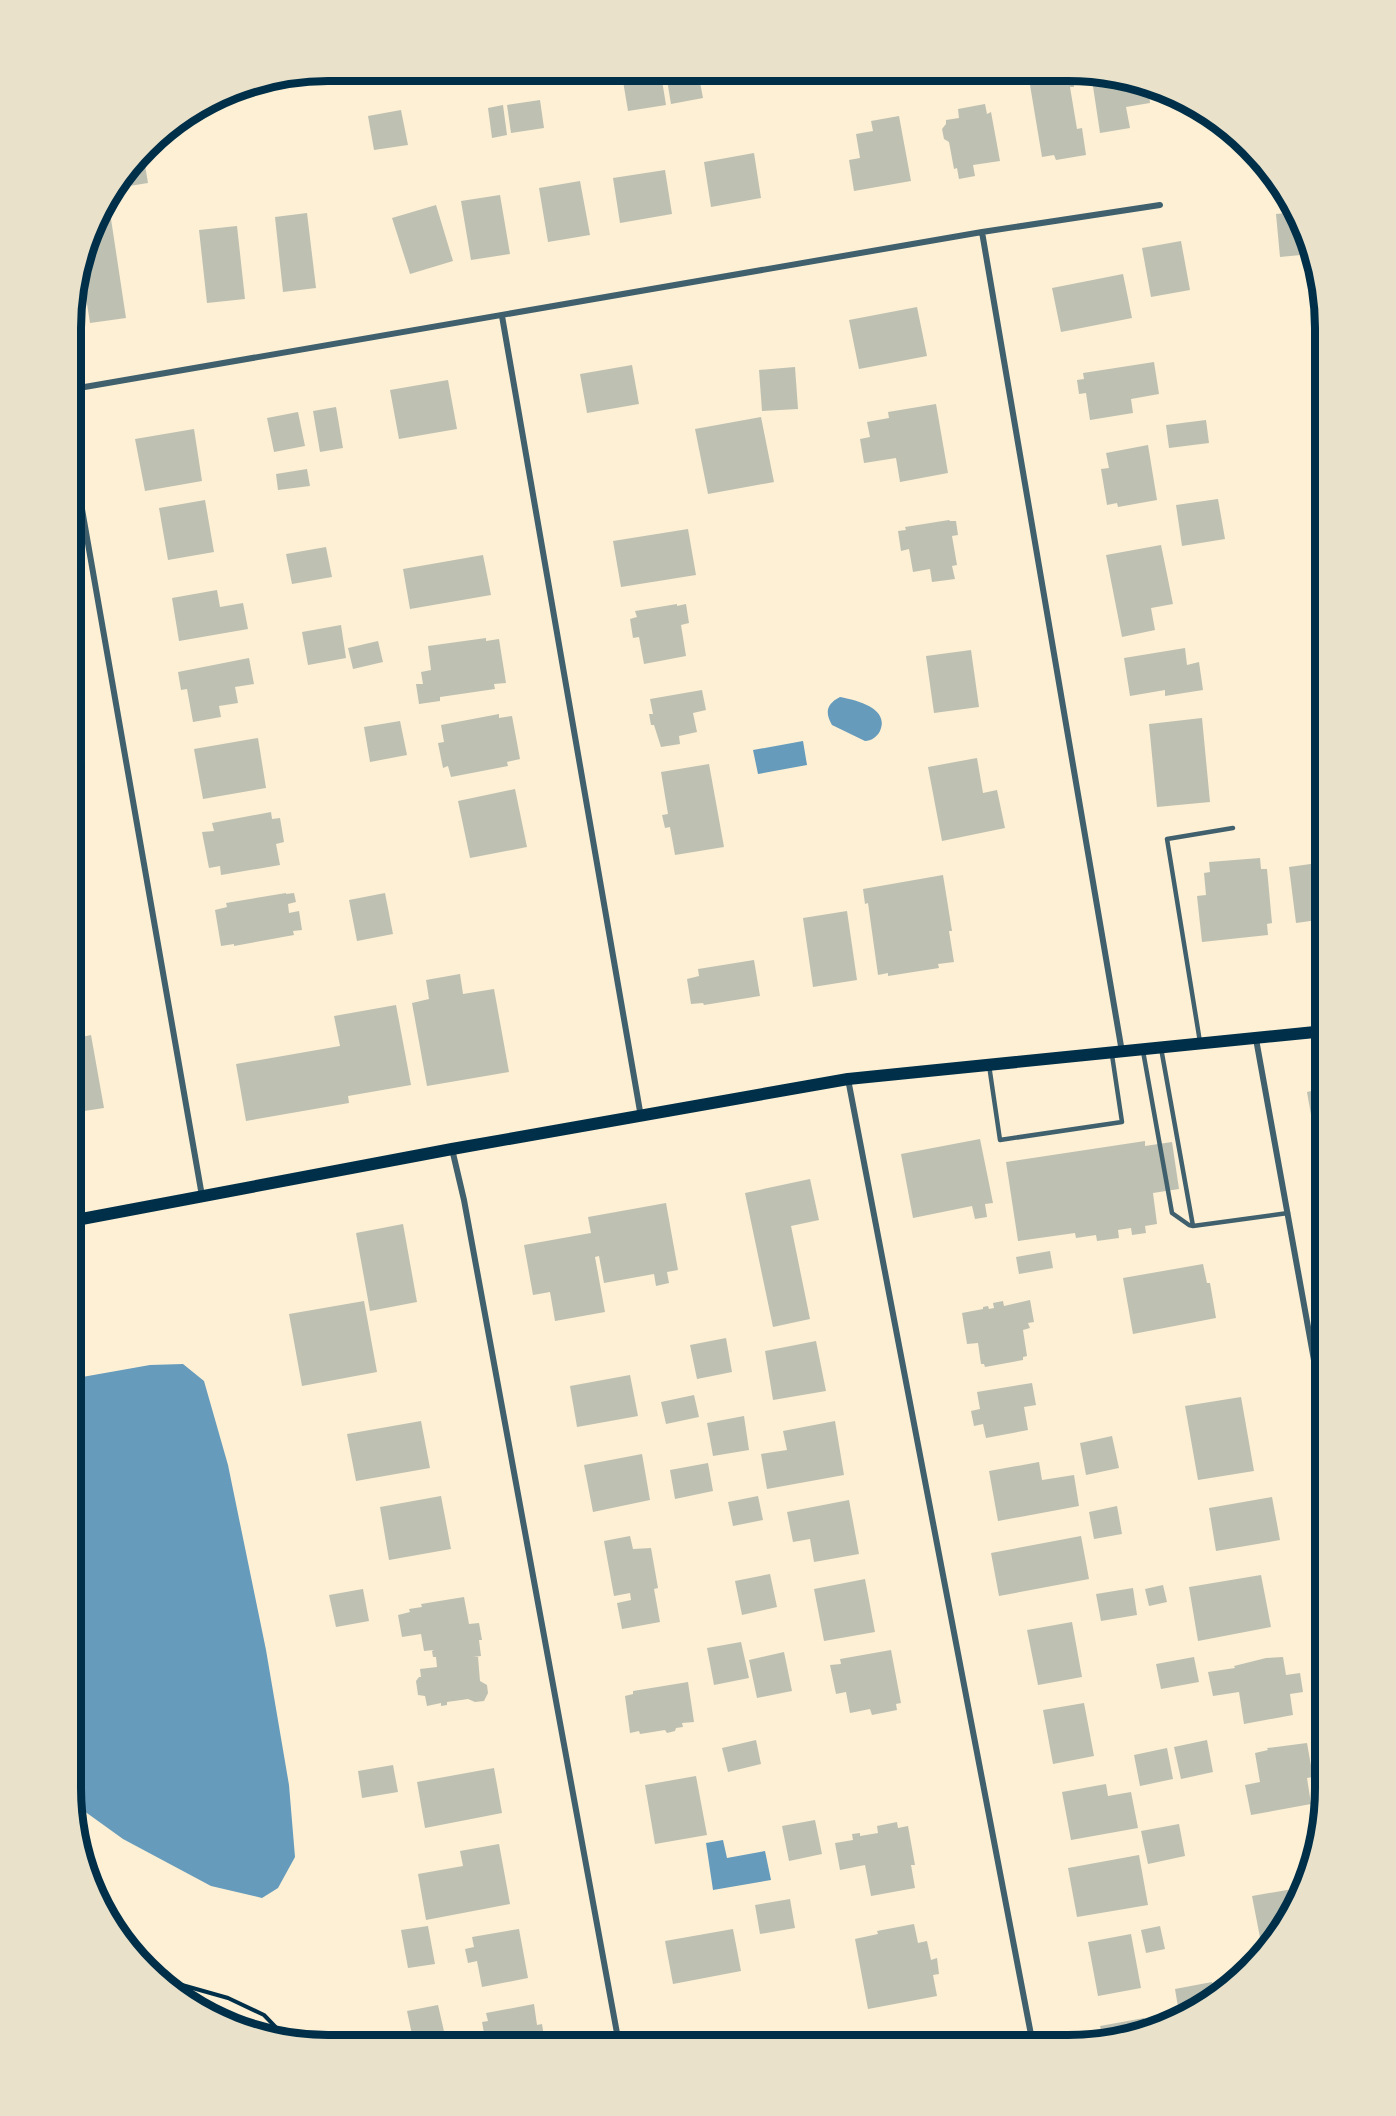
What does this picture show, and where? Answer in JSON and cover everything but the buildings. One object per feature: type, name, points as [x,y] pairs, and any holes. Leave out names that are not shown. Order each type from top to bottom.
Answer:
[{"type":"main road","points":[[81,1219],[452,1149],[848,1079],[1315,1032]]},
{"type":"street","points":[[81,388],[982,232],[1160,205]]},
{"type":"street","points":[[982,232],[1117,1053]]},
{"type":"street","points":[[502,316],[641,1117]]},
{"type":"street","points":[[81,504],[202,1197]]},
{"type":"street","points":[[1257,1039],[1315,1365]]},
{"type":"street","points":[[848,1079],[1031,2035]]},
{"type":"street","points":[[452,1149],[466,1212],[617,2035]]},
{"type":"lane","points":[[1201,1044],[1167,839],[1233,828]]},
{"type":"lane","points":[[1161,1048],[1192,1226]]},
{"type":"lane","points":[[1143,1050],[1172,1213],[1192,1226],[1288,1213]]},
{"type":"lane","points":[[989,1065],[1000,1140],[1122,1122],[1117,1053]]},
{"type":"path","points":[[174,1981],[228,1998],[264,2015],[278,2030]]},
{"type":"water","points":[[840,697],[862,703],[876,711],[882,723],[876,737],[865,741],[832,725],[828,717],[828,709]]},
{"type":"water","points":[[803,741],[807,765],[758,774],[753,750]]},
{"type":"water","points":[[183,1364],[204,1381],[228,1465],[266,1650],[289,1785],[295,1857],[278,1888],[262,1898],[211,1886],[123,1839],[82,1810],[81,1377],[150,1365]]},
{"type":"water","points":[[723,1840],[727,1858],[765,1851],[771,1880],[713,1890],[706,1843]]}]
